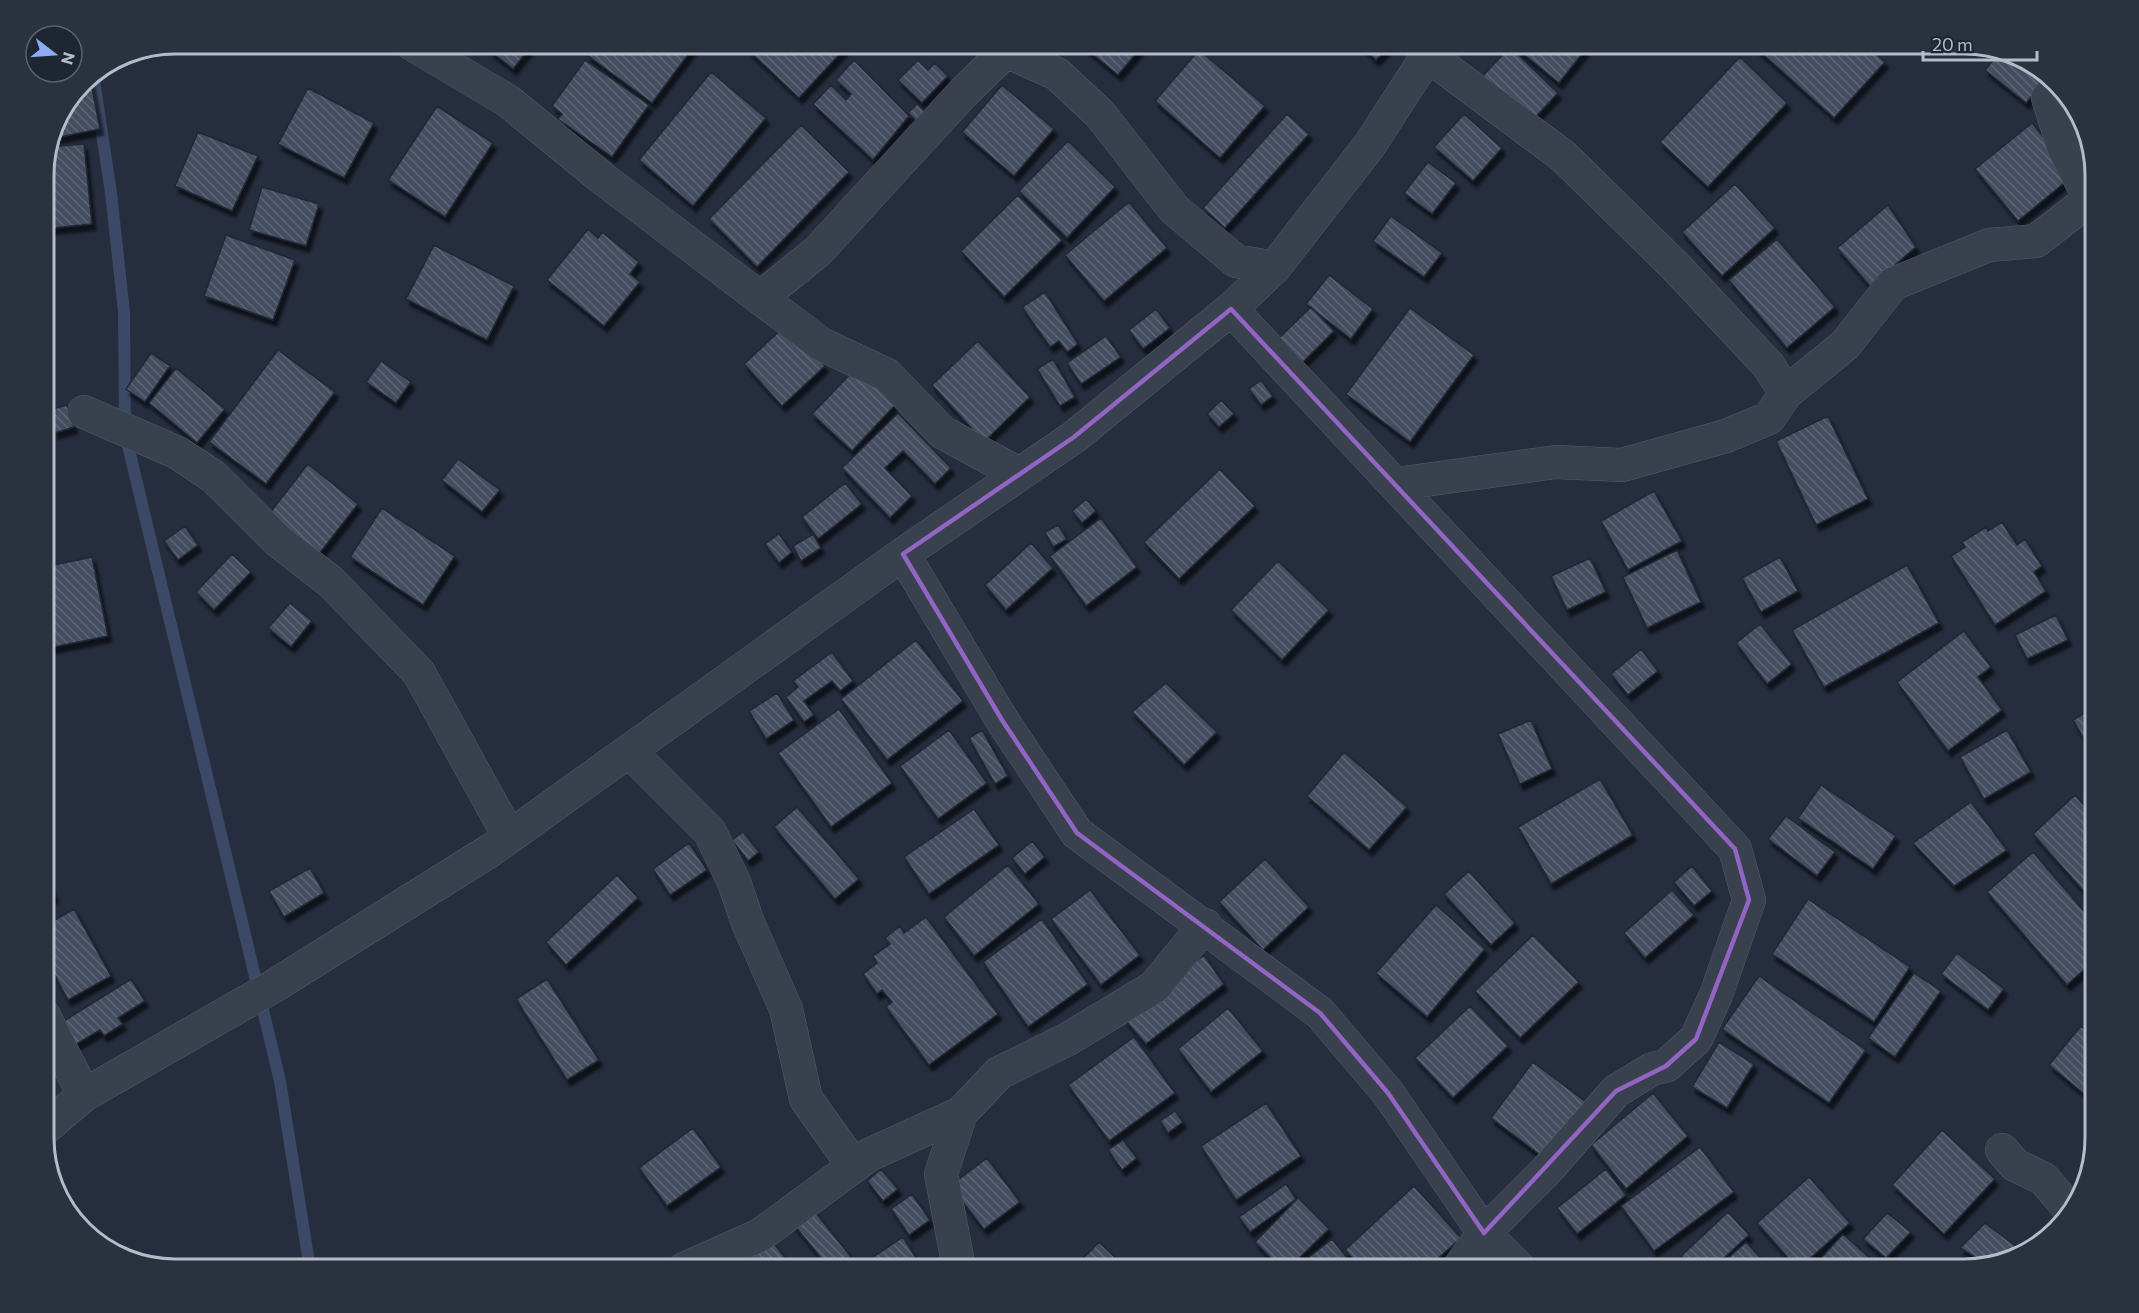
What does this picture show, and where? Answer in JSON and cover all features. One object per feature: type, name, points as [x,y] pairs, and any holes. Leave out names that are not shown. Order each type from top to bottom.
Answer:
[{"type":"street","points":[[429,54],[508,101],[602,178],[822,344],[887,375],[942,432],[1019,474]]},
{"type":"street","points":[[760,298],[818,251],[996,54]]},
{"type":"street","points":[[1018,54],[1057,74],[1100,114],[1174,209],[1236,261],[1274,268]]},
{"type":"street","points":[[54,1120],[84,1095],[274,986],[509,836],[630,752],[903,554],[1074,437],[1231,309],[1274,268],[1369,146],[1427,54]]},
{"type":"street","points":[[1436,54],[1563,156],[1677,268],[1768,364],[1786,393]]},
{"type":"street","points":[[2053,93],[2048,98],[2064,148],[2085,189]]},
{"type":"street","points":[[1396,484],[1556,462],[1622,465],[1726,436],[1769,418],[1786,393],[1845,345],[1893,284],[1989,245],[2036,241],[2085,203]]},
{"type":"street","points":[[1231,309],[1735,849],[1749,900],[1716,995],[1696,1039],[1666,1066],[1652,1069],[1616,1091],[1546,1171],[1484,1233],[1465,1259]]},
{"type":"street","points":[[84,412],[178,453],[214,477],[277,540],[331,582],[418,673],[509,836]]},
{"type":"street","points":[[903,554],[1002,720],[1077,833],[1205,925],[1320,1013],[1388,1093],[1484,1233],[1510,1259]]},
{"type":"street","points":[[630,752],[710,832],[734,882],[748,923],[786,1009],[806,1099],[854,1166]]},
{"type":"street","points":[[706,1259],[760,1235],[869,1155],[962,1113],[999,1073],[1068,1039],[1154,987],[1205,925]]},
{"type":"street","points":[[54,1036],[84,1095]]},
{"type":"street","points":[[956,1259],[941,1174],[962,1113]]},
{"type":"street","points":[[2002,1150],[2015,1165],[2044,1179],[2065,1204]]},
{"type":"highlighted area","points":[[1231,309],[1735,849],[1749,900],[1696,1039],[1666,1066],[1616,1091],[1484,1233],[1388,1093],[1320,1013],[1077,833],[1002,720],[903,554],[1074,437]]},
{"type":"building","points":[[494,54],[525,54],[513,69]]},
{"type":"building","points":[[588,54],[689,54],[652,103]]},
{"type":"building","points":[[752,54],[840,54],[799,98]]},
{"type":"building","points":[[1092,54],[1136,54],[1118,75]]},
{"type":"building","points":[[1196,54],[1204,54],[1265,106],[1220,158],[1155,101]]},
{"type":"building","points":[[1370,54],[1382,54],[1376,60]]},
{"type":"building","points":[[1503,54],[1517,54],[1558,93],[1525,128],[1477,82]]},
{"type":"building","points":[[1523,54],[1582,54],[1559,83]]},
{"type":"building","points":[[1763,54],[1876,54],[1885,62],[1834,118]]},
{"type":"building","points":[[1740,57],[1787,103],[1708,187],[1660,142]]},
{"type":"building","points":[[1996,58],[2025,70],[2043,83],[2026,103],[1985,70]]},
{"type":"building","points":[[585,60],[649,105],[612,157],[558,119],[562,114],[552,106]]},
{"type":"building","points":[[854,60],[909,116],[873,160],[813,104],[831,85],[846,100],[851,94],[836,80]]},
{"type":"building","points":[[918,60],[928,70],[935,63],[948,76],[922,103],[898,80]]},
{"type":"building","points":[[711,72],[766,118],[693,206],[639,160]]},
{"type":"building","points":[[1002,85],[1054,129],[1014,176],[962,132]]},
{"type":"building","points":[[92,87],[100,129],[60,137],[70,114]]},
{"type":"building","points":[[308,88],[374,123],[344,178],[278,144]]},
{"type":"building","points":[[917,104],[930,116],[921,125],[908,113]]},
{"type":"building","points":[[437,106],[493,143],[445,217],[388,180]]},
{"type":"building","points":[[1287,114],[1309,134],[1225,228],[1203,208]]},
{"type":"building","points":[[1464,114],[1502,148],[1473,181],[1434,147]]},
{"type":"building","points":[[2032,123],[2074,175],[2018,221],[1975,169]]},
{"type":"building","points":[[801,125],[849,172],[757,267],[709,219]]},
{"type":"building","points":[[198,132],[258,156],[232,211],[175,186]]},
{"type":"building","points":[[1068,141],[1115,187],[1067,238],[1019,191]]},
{"type":"building","points":[[84,144],[92,224],[54,228],[54,167],[57,146]]},
{"type":"building","points":[[1428,162],[1456,183],[1432,214],[1404,193]]},
{"type":"building","points":[[1735,184],[1775,228],[1722,276],[1682,232]]},
{"type":"building","points":[[262,187],[319,204],[306,246],[249,230]]},
{"type":"building","points":[[1018,195],[1062,240],[1004,297],[961,251]]},
{"type":"building","points":[[1129,202],[1167,248],[1104,301],[1065,255]]},
{"type":"building","points":[[1888,205],[1916,247],[1870,286],[1837,248]]},
{"type":"building","points":[[1391,216],[1442,253],[1424,277],[1373,241]]},
{"type":"building","points":[[588,229],[598,238],[602,232],[639,262],[630,274],[640,282],[604,326],[547,280]]},
{"type":"building","points":[[226,235],[295,260],[273,320],[204,296]]},
{"type":"building","points":[[1777,239],[1835,307],[1787,348],[1729,280]]},
{"type":"building","points":[[434,245],[514,286],[487,340],[406,299]]},
{"type":"building","points":[[1329,275],[1373,309],[1351,339],[1306,304]]},
{"type":"building","points":[[1045,292],[1078,344],[1067,352],[1059,341],[1050,347],[1022,307]]},
{"type":"building","points":[[1311,307],[1334,331],[1302,363],[1279,338]]},
{"type":"building","points":[[1410,308],[1474,355],[1410,442],[1346,394]]},
{"type":"building","points":[[1156,309],[1170,328],[1143,349],[1129,330]]},
{"type":"building","points":[[787,324],[825,366],[782,406],[744,364]]},
{"type":"building","points":[[1106,336],[1121,357],[1081,384],[1067,363]]},
{"type":"building","points":[[978,341],[1030,397],[984,442],[932,385]]},
{"type":"building","points":[[278,350],[335,392],[266,484],[209,442]]},
{"type":"building","points":[[151,353],[170,366],[145,402],[126,389]]},
{"type":"building","points":[[1053,359],[1075,397],[1060,406],[1037,369]]},
{"type":"building","points":[[381,361],[411,382],[396,403],[366,382]]},
{"type":"building","points":[[176,368],[225,409],[197,443],[149,403]]},
{"type":"building","points":[[856,368],[895,405],[852,451],[812,414]]},
{"type":"building","points":[[1261,380],[1273,396],[1261,405],[1249,389]]},
{"type":"building","points":[[1221,400],[1234,414],[1219,427],[1207,414]]},
{"type":"building","points":[[67,405],[74,427],[55,433],[54,409]]},
{"type":"building","points":[[898,413],[951,468],[935,484],[903,451],[885,468],[912,496],[890,518],[842,468]]},
{"type":"building","points":[[1828,416],[1868,499],[1816,525],[1776,441]]},
{"type":"building","points":[[458,459],[500,490],[482,512],[442,480]]},
{"type":"building","points":[[308,464],[358,504],[319,554],[269,514]]},
{"type":"building","points":[[1220,469],[1255,506],[1179,579],[1144,542]]},
{"type":"building","points":[[845,483],[862,504],[818,539],[802,517]]},
{"type":"building","points":[[1654,491],[1682,541],[1628,570],[1601,521]]},
{"type":"building","points":[[1086,499],[1096,511],[1082,523],[1072,511]]},
{"type":"building","points":[[382,508],[455,556],[423,605],[350,557]]},
{"type":"building","points":[[1101,518],[1137,567],[1086,606],[1050,556]]},
{"type":"building","points":[[2002,522],[2017,545],[2025,539],[2042,566],[2034,572],[2046,591],[1995,625],[1951,556],[1965,547],[1962,542],[1986,527],[1988,531]]},
{"type":"building","points":[[1058,525],[1067,539],[1053,547],[1045,532]]},
{"type":"building","points":[[185,526],[198,545],[178,560],[164,541]]},
{"type":"building","points":[[779,534],[792,552],[779,563],[765,544]]},
{"type":"building","points":[[813,534],[821,548],[801,561],[793,546]]},
{"type":"building","points":[[1031,543],[1053,568],[1006,610],[985,585]]},
{"type":"building","points":[[1677,550],[1701,602],[1647,628],[1623,577]]},
{"type":"building","points":[[232,554],[251,572],[214,610],[196,592]]},
{"type":"building","points":[[92,557],[108,636],[54,647],[54,565]]},
{"type":"building","points":[[1780,557],[1798,591],[1761,612],[1742,578]]},
{"type":"building","points":[[1590,558],[1606,592],[1567,610],[1551,576]]},
{"type":"building","points":[[1278,561],[1329,610],[1282,660],[1231,610]]},
{"type":"building","points":[[1907,565],[1939,623],[1824,687],[1792,630]]},
{"type":"building","points":[[290,603],[312,621],[291,647],[268,628]]},
{"type":"building","points":[[2056,615],[2068,640],[2027,659],[2015,635]]},
{"type":"building","points":[[1760,624],[1792,664],[1767,684],[1736,643]]},
{"type":"building","points":[[1964,631],[1991,667],[1978,677],[2002,710],[1948,751],[1897,682]]},
{"type":"building","points":[[916,640],[963,701],[887,760],[841,699]]},
{"type":"building","points":[[1641,649],[1658,671],[1628,695],[1611,674]]},
{"type":"building","points":[[832,652],[853,681],[840,691],[832,681],[804,701],[814,715],[804,722],[786,697],[798,687],[793,681]]},
{"type":"building","points":[[1166,683],[1217,732],[1184,765],[1132,712]]},
{"type":"building","points":[[777,693],[794,720],[766,739],[749,711]]},
{"type":"building","points":[[839,709],[892,783],[831,827],[778,753]]},
{"type":"building","points":[[2085,713],[2085,741],[2073,720]]},
{"type":"building","points":[[1531,720],[1552,769],[1520,784],[1498,734]]},
{"type":"building","points":[[949,730],[987,783],[938,819],[900,766]]},
{"type":"building","points":[[982,730],[1008,776],[995,784],[969,738]]},
{"type":"building","points":[[2007,730],[2031,772],[1984,799],[1960,757]]},
{"type":"building","points":[[1344,752],[1407,807],[1369,850],[1307,796]]},
{"type":"building","points":[[1600,779],[1633,835],[1551,884],[1518,827]]},
{"type":"building","points":[[1821,785],[1896,836],[1873,869],[1798,818]]},
{"type":"building","points":[[2075,795],[2085,806],[2085,893],[2033,834]]},
{"type":"building","points":[[1971,802],[2007,850],[1954,886],[1913,843]]},
{"type":"building","points":[[797,807],[859,879],[835,899],[774,827]]},
{"type":"building","points":[[974,809],[999,845],[929,894],[904,857]]},
{"type":"building","points":[[1786,816],[1835,852],[1817,876],[1768,839]]},
{"type":"building","points":[[743,832],[759,852],[748,861],[732,840]]},
{"type":"building","points":[[1032,841],[1045,857],[1025,874],[1012,858]]},
{"type":"building","points":[[689,843],[707,870],[670,895],[653,869]]},
{"type":"building","points":[[2033,852],[2085,912],[2085,969],[2067,985],[1987,892]]},
{"type":"building","points":[[1265,859],[1309,907],[1263,950],[1219,902]]},
{"type":"building","points":[[1008,865],[1039,904],[974,956],[944,917]]},
{"type":"building","points":[[1692,866],[1712,891],[1694,906],[1674,882]]},
{"type":"building","points":[[310,868],[324,893],[284,917],[269,891]]},
{"type":"building","points":[[1469,871],[1515,923],[1491,945],[1444,894]]},
{"type":"building","points":[[617,875],[638,898],[566,965],[546,942]]},
{"type":"building","points":[[1090,890],[1140,955],[1101,985],[1051,919]]},
{"type":"building","points":[[1672,890],[1694,915],[1645,958],[1624,933]]},
{"type":"building","points":[[1808,899],[1910,967],[1874,1022],[1772,954]]},
{"type":"building","points":[[1436,905],[1485,949],[1427,1017],[1376,973]]},
{"type":"building","points":[[74,909],[111,976],[68,1000],[54,974],[54,921]]},
{"type":"building","points":[[926,917],[998,1014],[929,1065],[886,1007],[892,1002],[882,990],[877,994],[863,974],[877,963],[873,956],[890,944],[885,938],[900,926],[904,933]]},
{"type":"building","points":[[1042,919],[1088,984],[1028,1027],[983,962]]},
{"type":"building","points":[[1533,935],[1579,982],[1520,1038],[1475,991]]},
{"type":"building","points":[[1957,953],[2004,989],[1988,1010],[1941,974]]},
{"type":"building","points":[[1204,955],[1224,984],[1146,1044],[1125,1020]]},
{"type":"building","points":[[1914,973],[1941,991],[1895,1057],[1868,1038]]},
{"type":"building","points":[[1759,976],[1866,1050],[1829,1103],[1722,1029]]},
{"type":"building","points":[[131,979],[145,1001],[118,1018],[123,1024],[104,1036],[100,1030],[73,1046],[59,1024]]},
{"type":"building","points":[[547,979],[599,1060],[567,1080],[516,999]]},
{"type":"building","points":[[1470,1006],[1508,1046],[1453,1098],[1415,1058]]},
{"type":"building","points":[[1228,1008],[1263,1051],[1211,1092],[1178,1049]]},
{"type":"building","points":[[2081,1026],[2085,1029],[2085,1095],[2049,1065]]},
{"type":"building","points":[[1134,1037],[1175,1093],[1109,1141],[1068,1085]]},
{"type":"building","points":[[1719,1042],[1754,1064],[1727,1108],[1692,1087]]},
{"type":"building","points":[[1533,1062],[1590,1105],[1548,1161],[1491,1118]]},
{"type":"building","points":[[1653,1093],[1688,1136],[1626,1189],[1591,1145]]},
{"type":"building","points":[[1266,1103],[1301,1156],[1236,1200],[1201,1146]]},
{"type":"building","points":[[1175,1111],[1183,1122],[1168,1133],[1160,1121]]},
{"type":"building","points":[[693,1128],[721,1167],[667,1206],[639,1168]]},
{"type":"building","points":[[1942,1130],[1995,1179],[1944,1234],[1892,1185]]},
{"type":"building","points":[[1123,1140],[1137,1158],[1122,1170],[1108,1150]]},
{"type":"building","points":[[1700,1147],[1734,1192],[1654,1251],[1621,1206]]},
{"type":"building","points":[[987,1158],[1020,1202],[984,1229],[950,1186]]},
{"type":"building","points":[[881,1169],[898,1189],[883,1201],[867,1181]]},
{"type":"building","points":[[1606,1169],[1626,1195],[1577,1234],[1557,1208]]},
{"type":"building","points":[[1809,1177],[1850,1223],[1809,1259],[1789,1259],[1757,1223]]},
{"type":"building","points":[[1286,1184],[1296,1199],[1250,1232],[1239,1217]]},
{"type":"building","points":[[1414,1186],[1461,1238],[1437,1259],[1353,1259],[1345,1250]]},
{"type":"building","points":[[912,1194],[930,1220],[909,1235],[891,1209]]},
{"type":"building","points":[[1298,1198],[1329,1229],[1298,1259],[1272,1259],[1255,1242]]},
{"type":"building","points":[[809,1204],[851,1257],[848,1259],[822,1259],[790,1220]]},
{"type":"building","points":[[1728,1212],[1749,1235],[1723,1259],[1684,1259],[1681,1256]]},
{"type":"building","points":[[1887,1213],[1911,1232],[1886,1258],[1863,1239]]},
{"type":"building","points":[[1985,1223],[2017,1247],[1996,1255],[1977,1258],[1960,1248]]},
{"type":"building","points":[[1843,1234],[1871,1259],[1820,1259]]},
{"type":"building","points":[[903,1237],[916,1258],[914,1259],[870,1259]]},
{"type":"building","points":[[1332,1239],[1348,1259],[1307,1259]]},
{"type":"building","points":[[772,1241],[786,1259],[750,1259]]},
{"type":"building","points":[[1099,1242],[1117,1259],[1083,1259]]},
{"type":"building","points":[[1746,1242],[1762,1259],[1727,1259]]},
{"type":"waterway","points":[[95,84],[111,193],[124,312],[125,433],[280,1081],[308,1259]]}]
